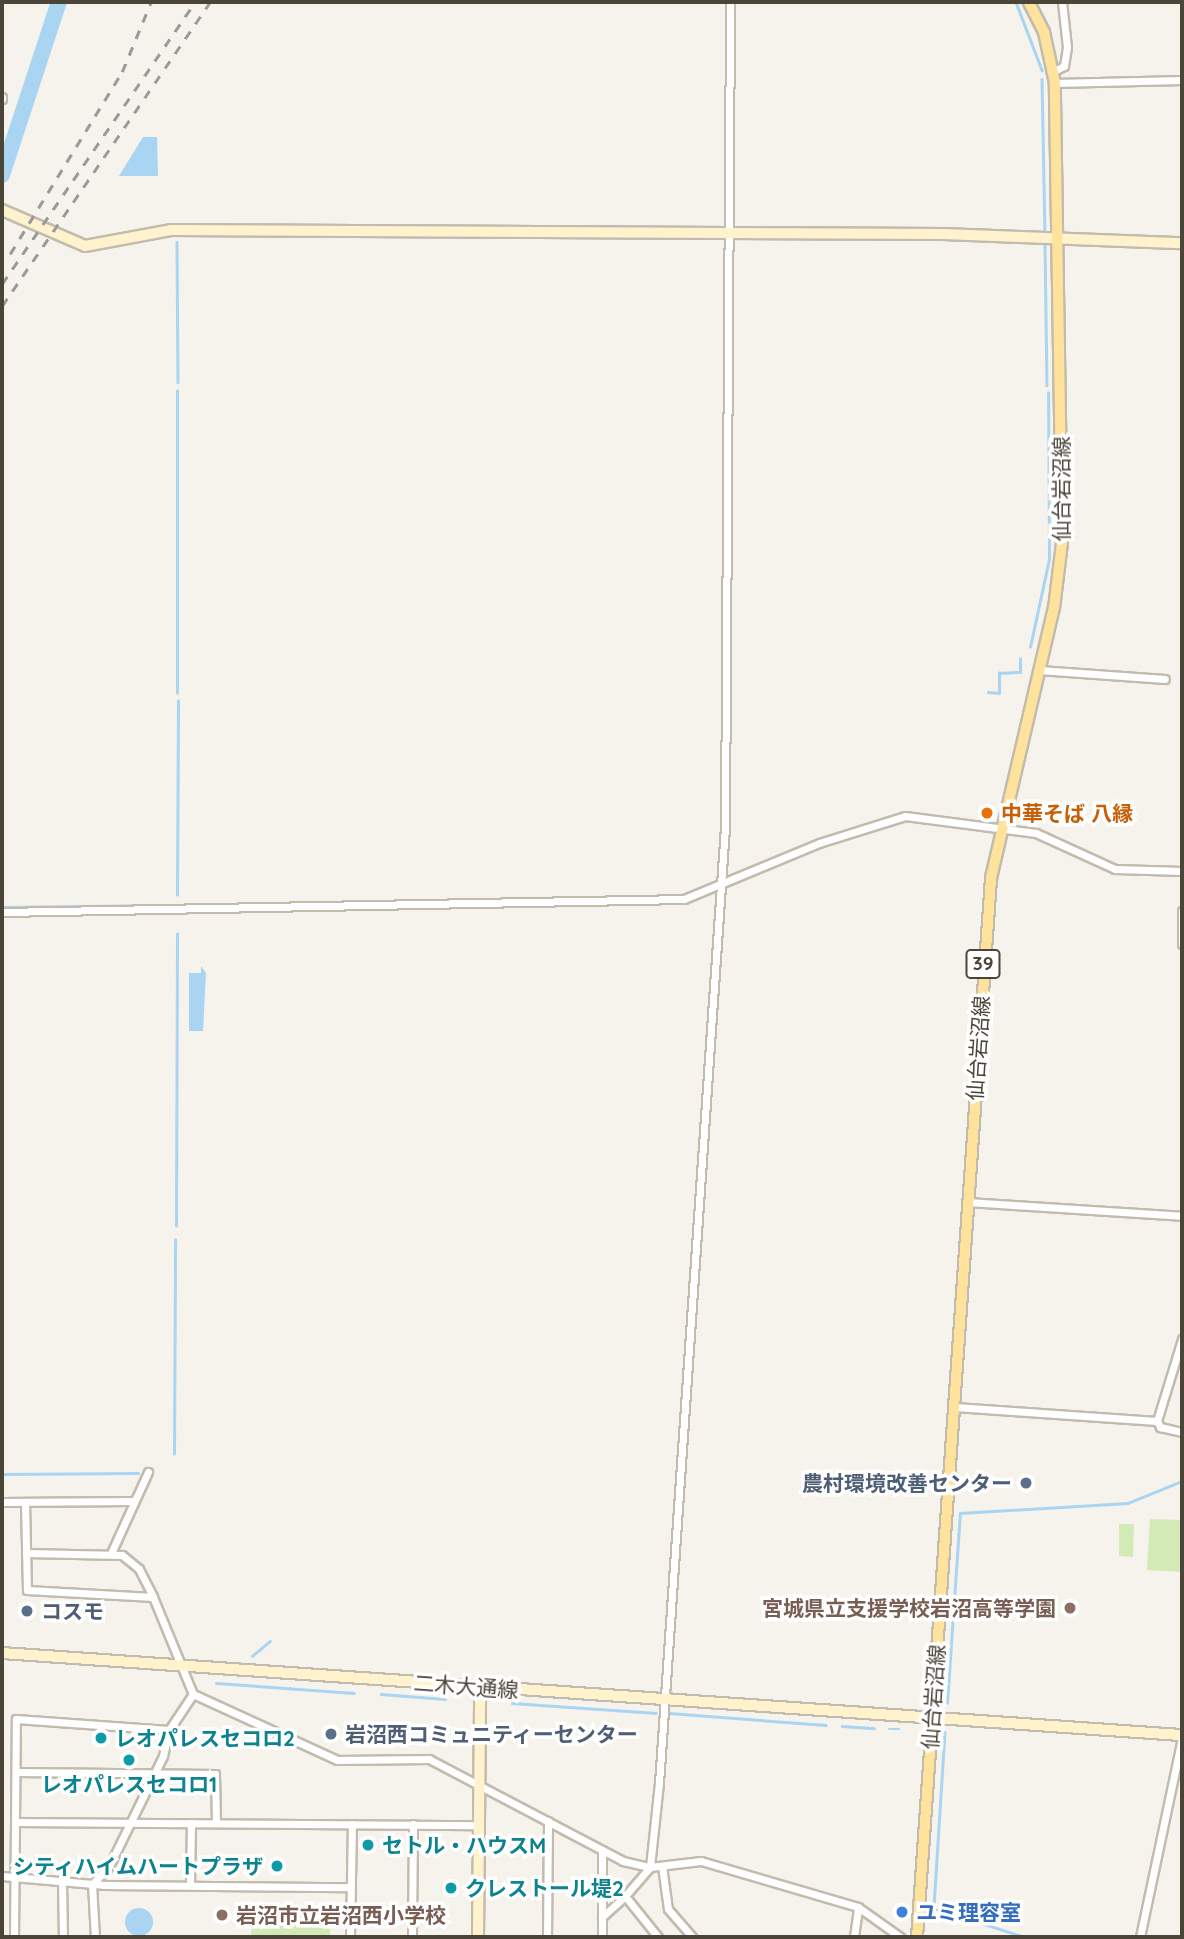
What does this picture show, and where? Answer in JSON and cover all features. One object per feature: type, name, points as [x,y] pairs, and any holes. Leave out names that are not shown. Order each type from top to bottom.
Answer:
[{"type":"main road","name":"仙台岩沼線","points":[[917,1937],[986,930],[1001,828],[1039,670],[1062,542],[1054,77],[1029,2]]},
{"type":"street","points":[[602,1917],[650,1867],[664,1699],[727,724],[730,2]]},
{"type":"street","points":[[1054,77],[1064,66],[1067,47],[1062,2]]},
{"type":"street","points":[[1054,77],[1182,80]]},
{"type":"street","points":[[2,210],[85,246],[172,230],[729,233],[1182,243]]},
{"type":"street","points":[[1039,670],[1165,680]]},
{"type":"street","points":[[2,912],[657,900],[718,886],[819,843],[905,816],[1036,833],[1115,869],[1182,872]]},
{"type":"street","points":[[1182,911],[1182,944]]},
{"type":"street","points":[[967,1202],[1182,1216]]},
{"type":"street","points":[[1182,1339],[1180,1355],[1157,1420],[1160,1427],[1182,1432]]},
{"type":"street","points":[[955,1406],[1157,1420]]},
{"type":"street","points":[[111,1551],[148,1472]]},
{"type":"street","points":[[2,1502],[134,1501]]},
{"type":"street","points":[[25,1502],[27,1590],[153,1597]]},
{"type":"street","points":[[26,1553],[111,1551],[139,1569],[183,1665],[193,1695],[337,1760],[429,1759],[479,1782],[602,1850],[650,1867],[701,1861],[858,1907],[900,1937]]},
{"type":"street","name":"二木大通線","points":[[2,1653],[1182,1737]]},
{"type":"street","points":[[478,1937],[480,1687]]},
{"type":"street","points":[[95,1937],[92,1884],[130,1822],[155,1773],[169,1730],[193,1695]]},
{"type":"street","points":[[14,1937],[16,1719],[169,1730]]},
{"type":"street","points":[[1140,1937],[1182,1737]]},
{"type":"street","points":[[17,1772],[215,1774],[216,1823]]},
{"type":"street","points":[[547,1937],[548,1821]]},
{"type":"street","points":[[16,1822],[478,1825]]},
{"type":"street","points":[[190,1885],[191,1823]]},
{"type":"street","points":[[350,1937],[352,1824]]},
{"type":"street","points":[[412,1937],[413,1824]]},
{"type":"street","points":[[602,1850],[602,1937]]},
{"type":"street","points":[[662,1866],[668,1909],[692,1937]]},
{"type":"street","points":[[2,1876],[92,1884],[349,1887]]},
{"type":"street","points":[[62,1881],[63,1937]]},
{"type":"street","points":[[625,1896],[658,1937]]},
{"type":"street","points":[[854,1937],[858,1907]]},
{"type":"green space","points":[[1150,1519],[1182,1520],[1182,1572],[1147,1570]]},
{"type":"green space","points":[[1119,1524],[1134,1524],[1133,1557],[1119,1556]]},
{"type":"green space","points":[[263,1906],[326,1907],[331,1937],[251,1937],[252,1921]]},
{"type":"water","points":[[143,137],[157,137],[158,176],[119,176]]},
{"type":"water","points":[[201,966],[206,973],[203,1031],[189,1031],[189,973],[201,973]]},
{"type":"water","points":[[139,1908],[149,1912],[153,1922],[149,1932],[139,1936],[129,1932],[125,1922],[129,1912]]},
{"type":"waterway","points":[[2,175],[59,2]]},
{"type":"waterway","points":[[1016,2],[1042,70]]},
{"type":"waterway","points":[[1042,79],[1045,231]]},
{"type":"waterway","points":[[177,242],[178,382]]},
{"type":"waterway","points":[[1045,244],[1047,385]]},
{"type":"waterway","points":[[177,391],[177,693]]},
{"type":"waterway","points":[[1030,647],[1049,559],[1048,393]]},
{"type":"waterway","points":[[988,692],[999,693],[999,673],[1020,672],[1020,659]]},
{"type":"waterway","points":[[177,895],[178,701]]},
{"type":"waterway","points":[[2,907],[166,905]]},
{"type":"waterway","points":[[176,1226],[177,934]]},
{"type":"waterway","points":[[174,1454],[175,1240]]},
{"type":"waterway","points":[[2,1474],[138,1473]]},
{"type":"waterway","points":[[947,1703],[960,1513],[1128,1503],[1182,1481]]},
{"type":"waterway","points":[[252,1656],[270,1641]]},
{"type":"waterway","points":[[216,1683],[354,1693]]},
{"type":"waterway","points":[[381,1694],[445,1699]]},
{"type":"waterway","points":[[512,1703],[656,1713]]},
{"type":"waterway","points":[[669,1713],[826,1725]]},
{"type":"waterway","points":[[842,1726],[874,1728]]},
{"type":"waterway","points":[[889,1729],[899,1729]]},
{"type":"waterway","points":[[945,1732],[934,1908],[1025,1937]]},
{"type":"railway","points":[[10,254],[122,72],[151,2]]},
{"type":"railway","points":[[2,284],[195,2]]},
{"type":"railway","points":[[2,306],[210,2]]},
{"type":"place","name":"中華そば 八縁","points":[[987,813]]},
{"type":"place","name":"農村環境改善センター","points":[[1026,1483]]},
{"type":"place","name":"宮城県立支援学校岩沼高等学園","points":[[1070,1608]]},
{"type":"place","name":"コスモ","points":[[27,1611]]},
{"type":"place","name":"岩沼西コミュニティーセンター","points":[[331,1734]]},
{"type":"place","name":"レオパレスセコロ2","points":[[101,1738]]},
{"type":"place","name":"レオパレスセコロ1","points":[[129,1760]]},
{"type":"place","name":"セトル・ハウスM","points":[[368,1845]]},
{"type":"place","name":"シティハイムハートプラザ","points":[[277,1866]]},
{"type":"place","name":"クレストール堤2","points":[[451,1888]]},
{"type":"place","name":"ユミ理容室","points":[[902,1912]]},
{"type":"place","name":"岩沼市立岩沼西小学校","points":[[222,1915]]}]
